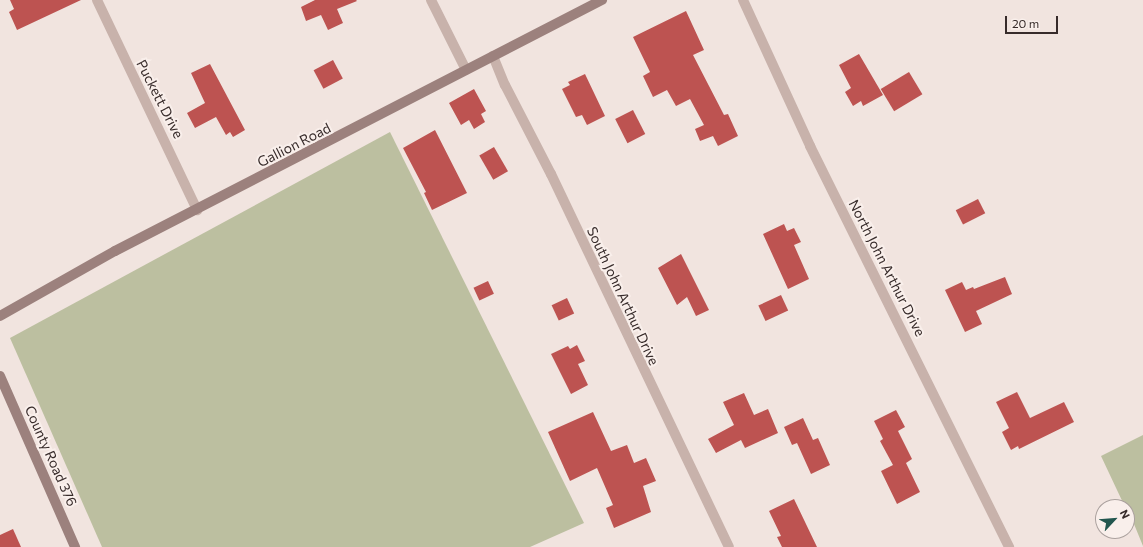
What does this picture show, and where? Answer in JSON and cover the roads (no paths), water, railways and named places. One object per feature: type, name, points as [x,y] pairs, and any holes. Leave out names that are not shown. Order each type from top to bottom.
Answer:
[{"type":"street","name":"Puckett Drive","points":[[97,0],[197,210]]},
{"type":"street","points":[[431,0],[466,70]]},
{"type":"street","name":"Gallion Road","points":[[0,316],[115,251],[602,0]]},
{"type":"street","name":"North John Arthur Drive","points":[[743,0],[810,146],[1009,547]]},
{"type":"street","name":"South John Arthur Drive","points":[[493,56],[505,85],[550,174],[729,547]]},
{"type":"street","name":"County Road 376","points":[[0,376],[75,547]]}]
